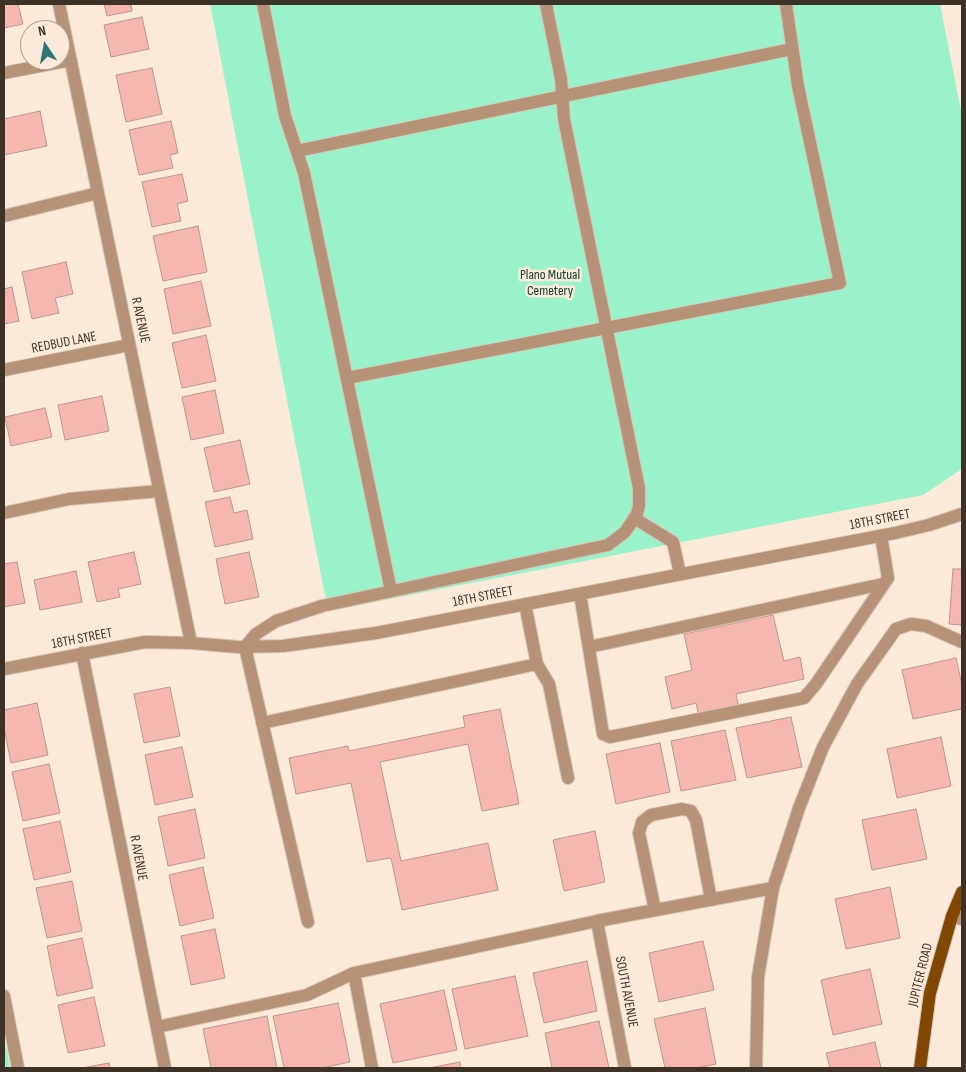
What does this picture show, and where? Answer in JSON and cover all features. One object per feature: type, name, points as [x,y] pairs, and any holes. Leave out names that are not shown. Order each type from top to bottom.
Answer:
[{"type":"main road","name":"JUPITER ROAD","points":[[920,1068],[930,993],[957,917],[962,892]]},
{"type":"street","name":"R AVENUE","points":[[60,4],[191,643]]},
{"type":"street","points":[[263,4],[285,116],[304,173],[391,591]]},
{"type":"street","points":[[308,922],[245,647],[256,634],[276,621],[322,606],[608,545],[625,532],[640,506],[640,488],[564,119],[561,79],[546,4]]},
{"type":"street","points":[[347,378],[840,283],[798,86],[786,4]]},
{"type":"street","points":[[297,151],[792,49]]},
{"type":"street","points":[[4,73],[71,60]]},
{"type":"street","points":[[4,216],[98,193]]},
{"type":"street","name":"REDBUD LANE","points":[[4,370],[130,345]]},
{"type":"street","points":[[4,512],[69,499],[160,491]]},
{"type":"street","name":"18TH STREET","points":[[4,669],[145,642],[245,647],[283,646],[376,633],[881,536],[929,525],[962,514]]},
{"type":"street","points":[[634,518],[673,542],[680,574]]},
{"type":"street","points":[[580,594],[603,734],[610,737],[804,698],[816,684],[888,578],[881,536]]},
{"type":"street","points":[[589,647],[884,584]]},
{"type":"street","points":[[525,604],[537,664],[549,684],[568,778]]},
{"type":"street","points":[[756,1068],[758,977],[773,888],[823,747],[857,684],[896,629],[911,624],[926,626],[962,642]]},
{"type":"street","name":"R AVENUE","points":[[82,653],[165,1068]]},
{"type":"street","points":[[262,722],[537,664]]},
{"type":"street","points":[[655,910],[639,833],[642,822],[651,815],[682,809],[691,811],[696,820],[711,900]]},
{"type":"street","points":[[157,1026],[307,995],[354,973],[655,910],[773,888]]},
{"type":"street","name":"SOUTH AVENUE","points":[[597,922],[625,1068]]},
{"type":"street","points":[[354,973],[372,1068]]},
{"type":"street","points":[[4,996],[18,1068]]},
{"type":"green space","name":"Plano Mutual Cemetery","points":[[210,4],[940,4],[962,116],[962,469],[923,495],[328,611]]},
{"type":"green space","points":[[4,1035],[10,1068],[4,1068]]},
{"type":"building","points":[[4,4],[18,4],[22,20],[20,20],[20,25],[4,28]]},
{"type":"building","points":[[104,4],[131,4],[132,11],[107,16]]},
{"type":"building","points":[[142,17],[149,49],[111,57],[104,25]]},
{"type":"building","points":[[152,68],[162,114],[126,122],[116,75]]},
{"type":"building","points":[[40,111],[47,146],[4,155],[4,119]]},
{"type":"building","points":[[171,121],[178,153],[170,155],[173,168],[139,175],[129,130]]},
{"type":"building","points":[[182,174],[188,201],[177,204],[181,221],[152,227],[142,182]]},
{"type":"building","points":[[198,226],[207,272],[163,281],[153,236]]},
{"type":"building","points":[[66,262],[73,294],[55,298],[59,313],[32,319],[22,272]]},
{"type":"building","points":[[201,281],[211,326],[173,334],[164,289]]},
{"type":"building","points":[[12,287],[19,321],[4,324],[4,289]]},
{"type":"building","points":[[206,335],[216,381],[182,388],[172,343]]},
{"type":"building","points":[[215,390],[224,433],[191,440],[182,397]]},
{"type":"building","points":[[102,396],[109,431],[65,440],[58,405]]},
{"type":"building","points":[[45,408],[52,437],[11,446],[5,417]]},
{"type":"building","points":[[240,440],[250,484],[214,492],[204,448]]},
{"type":"building","points":[[230,497],[234,513],[247,510],[253,539],[215,547],[205,502]]},
{"type":"building","points":[[134,552],[141,584],[118,589],[120,597],[97,602],[88,562]]},
{"type":"building","points":[[249,552],[259,597],[225,604],[216,559]]},
{"type":"building","points":[[17,562],[25,603],[4,607],[4,564]]},
{"type":"building","points":[[953,569],[962,569],[962,625],[949,624]]},
{"type":"building","points":[[76,571],[82,602],[40,610],[34,580]]},
{"type":"building","points":[[773,615],[784,661],[800,657],[804,679],[736,694],[739,708],[699,717],[696,703],[672,709],[665,677],[692,670],[684,634]]},
{"type":"building","points":[[956,658],[962,685],[962,709],[913,719],[902,670]]},
{"type":"building","points":[[170,687],[180,736],[144,743],[134,694]]},
{"type":"building","points":[[37,703],[48,755],[11,763],[4,728],[4,710]]},
{"type":"building","points":[[500,709],[519,804],[482,811],[468,744],[380,762],[401,861],[488,843],[498,890],[402,910],[391,858],[367,862],[351,783],[296,794],[289,758],[348,746],[349,751],[465,727],[463,716]]},
{"type":"building","points":[[791,717],[802,767],[747,778],[736,728]]},
{"type":"building","points":[[725,730],[736,780],[681,791],[671,741]]},
{"type":"building","points":[[941,737],[951,786],[897,798],[887,749]]},
{"type":"building","points":[[660,743],[670,792],[616,804],[606,754]]},
{"type":"building","points":[[182,747],[193,797],[155,805],[145,755]]},
{"type":"building","points":[[49,764],[60,813],[23,821],[12,772]]},
{"type":"building","points":[[195,809],[205,858],[168,866],[158,817]]},
{"type":"building","points":[[916,809],[927,859],[872,870],[862,820]]},
{"type":"building","points":[[60,821],[71,872],[34,880],[23,829]]},
{"type":"building","points":[[595,831],[605,882],[564,891],[553,840]]},
{"type":"building","points":[[203,867],[214,918],[180,926],[169,875]]},
{"type":"building","points":[[72,881],[82,931],[47,938],[36,888]]},
{"type":"building","points":[[890,887],[900,938],[846,949],[835,899]]},
{"type":"building","points":[[215,929],[225,978],[191,985],[181,936]]},
{"type":"building","points":[[82,938],[93,988],[57,996],[47,946]]},
{"type":"building","points":[[703,941],[714,990],[659,1002],[649,953]]},
{"type":"building","points":[[587,961],[597,1011],[544,1023],[533,973]]},
{"type":"building","points":[[870,969],[882,1024],[833,1035],[821,980]]},
{"type":"building","points":[[515,976],[528,1036],[465,1049],[452,989]]},
{"type":"building","points":[[444,990],[457,1050],[393,1063],[380,1004]]},
{"type":"building","points":[[94,997],[105,1046],[68,1053],[58,1005]]},
{"type":"building","points":[[338,1003],[350,1062],[322,1068],[284,1068],[273,1016]]},
{"type":"building","points":[[705,1008],[716,1064],[697,1068],[665,1068],[654,1019]]},
{"type":"building","points":[[267,1016],[277,1068],[211,1068],[203,1029]]},
{"type":"building","points":[[599,1021],[609,1068],[552,1068],[545,1033]]},
{"type":"building","points":[[875,1042],[881,1068],[830,1068],[826,1053]]},
{"type":"building","points":[[460,1062],[461,1068],[429,1068]]},
{"type":"building","points":[[109,1063],[110,1068],[82,1068]]}]
